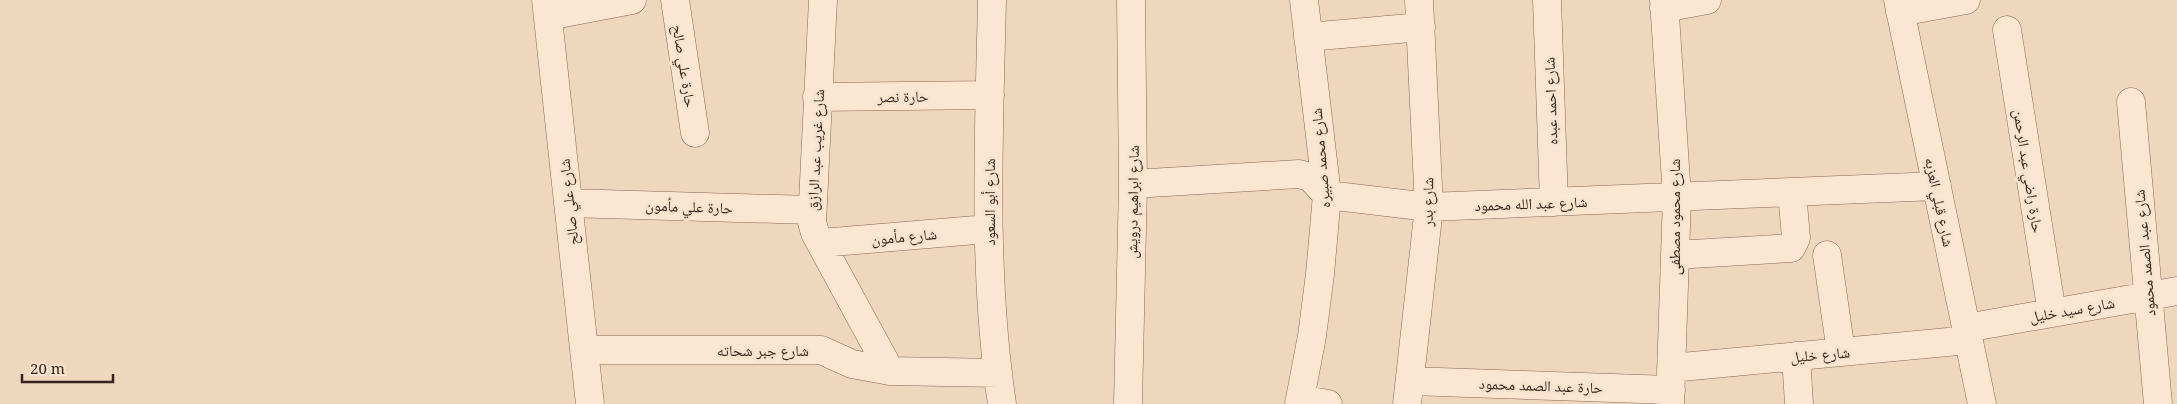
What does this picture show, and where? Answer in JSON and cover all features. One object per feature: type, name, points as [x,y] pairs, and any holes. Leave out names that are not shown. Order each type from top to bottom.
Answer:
[{"type":"street","points":[[547,8],[632,0]]},
{"type":"street","name":"حارة علي صالح","points":[[675,0],[695,133]]},
{"type":"street","name":"شارع غريب عبد الرازق","points":[[823,0],[811,210],[812,222],[821,243],[890,371]]},
{"type":"street","name":"شارع أبو السعود","points":[[992,0],[988,229],[998,373],[1002,404]]},
{"type":"street","name":"شارع ابراهيم درويش","points":[[1128,404],[1133,184],[1132,0]]},
{"type":"street","name":"شارع محمد صبيره","points":[[1299,401],[1319,283],[1327,194],[1304,0]]},
{"type":"street","name":"شارع بدر","points":[[1409,392],[1429,207],[1419,0]]},
{"type":"street","name":"شارع احمد عبده","points":[[1547,0],[1554,202]]},
{"type":"street","points":[[1664,4],[1706,0]]},
{"type":"street","points":[[1899,6],[1966,0]]},
{"type":"street","name":"شارع محمود مصطفى","points":[[1664,4],[1677,197],[1671,387]]},
{"type":"street","name":"شارع قبلي العزبه","points":[[1899,6],[1982,404]]},
{"type":"street","name":"شارع علي صالح","points":[[547,8],[590,404]]},
{"type":"street","points":[[1308,37],[1421,27]]},
{"type":"street","name":"حارة راضي عبد الرحمن","points":[[2007,30],[2052,313]]},
{"type":"street","name":"حارة نصر","points":[[817,97],[990,95]]},
{"type":"street","name":"شارع عبد الصمد محمود","points":[[2131,102],[2158,404]]},
{"type":"street","points":[[1133,184],[1300,174],[1310,177],[1327,194]]},
{"type":"street","name":"شارع عبد الله محمود","points":[[1327,194],[1429,207],[1937,186]]},
{"type":"street","points":[[1675,255],[1791,248],[1796,238],[1792,192]]},
{"type":"street","name":"حارة علي مأمون","points":[[568,203],[811,210]]},
{"type":"street","name":"شارع مأمون","points":[[821,243],[988,229]]},
{"type":"street","points":[[1827,255],[1841,352]]},
{"type":"street","name":"شارع سيد خليل","points":[[1968,334],[2052,313],[2177,291]]},
{"type":"street","name":"شارع خليل","points":[[1671,387],[1796,356],[1841,352],[1968,334]]},
{"type":"street","name":"شارع جبر شحاته","points":[[584,350],[821,350],[852,364],[890,371],[998,373]]},
{"type":"street","points":[[1796,356],[1799,404]]},
{"type":"street","name":"حارة عبد الصمد محمود","points":[[1409,392],[1671,387]]},
{"type":"street","points":[[1299,401],[1328,404]]}]
